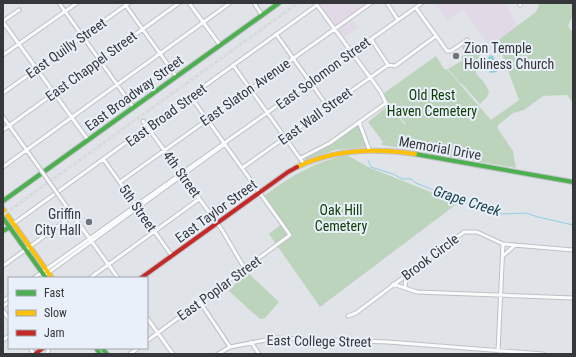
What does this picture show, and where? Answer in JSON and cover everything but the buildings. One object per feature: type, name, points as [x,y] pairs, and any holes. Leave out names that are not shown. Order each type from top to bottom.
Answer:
[{"type":"main road","name":"East Broadway Street","points":[[3,202],[279,3]]},
{"type":"main road","name":"Memorial Drive","points":[[304,164],[336,153],[369,149],[422,156],[573,182]]},
{"type":"main road","name":"East Taylor Street","points":[[142,277],[288,172],[304,164]]},
{"type":"main road","points":[[3,209],[45,274]]},
{"type":"main road","points":[[3,218],[28,248]]},
{"type":"main road","points":[[3,231],[13,224]]},
{"type":"street","points":[[59,3],[133,107]]},
{"type":"street","points":[[3,55],[77,3]]},
{"type":"street","name":"East Chappel Street","points":[[3,130],[179,3]]},
{"type":"street","points":[[189,3],[220,45]]},
{"type":"street","points":[[3,167],[230,3]]},
{"type":"street","points":[[254,3],[262,15]]},
{"type":"street","name":"East Slaton Avenue","points":[[120,182],[371,3]]},
{"type":"street","points":[[387,3],[398,20]]},
{"type":"street","name":"East Solomon Street","points":[[45,274],[310,82],[353,55],[357,50],[422,3]]},
{"type":"street","points":[[126,4],[176,76]]},
{"type":"street","name":"East Quilly Street","points":[[3,92],[126,4]]},
{"type":"street","name":"East Broad Street","points":[[13,224],[104,160],[317,5],[334,28]]},
{"type":"street","points":[[416,8],[449,52],[467,40]]},
{"type":"street","points":[[19,10],[3,21],[88,140]]},
{"type":"street","points":[[301,158],[330,144],[386,102],[383,95],[334,28]]},
{"type":"street","points":[[276,34],[310,82]]},
{"type":"street","name":"East Wall Street","points":[[242,168],[370,77],[388,65],[395,66],[436,36]]},
{"type":"street","points":[[371,40],[388,65]]},
{"type":"street","points":[[233,65],[251,88],[304,164]]},
{"type":"street","points":[[313,86],[328,107]]},
{"type":"street","points":[[191,97],[260,193]]},
{"type":"street","points":[[3,117],[117,277]]},
{"type":"street","name":"4th Street","points":[[143,121],[200,199],[245,269]]},
{"type":"street","points":[[360,122],[369,149]]},
{"type":"street","name":"5th Street","points":[[104,160],[172,256]]},
{"type":"street","name":"East Poplar Street","points":[[148,340],[290,235],[260,193]]},
{"type":"street","points":[[91,277],[200,199]]},
{"type":"street","points":[[3,266],[68,219]]},
{"type":"street","name":"Brook Circle","points":[[394,284],[464,232],[477,232],[503,244],[573,250]]},
{"type":"street","points":[[498,351],[503,244]]},
{"type":"street","points":[[503,256],[515,245]]},
{"type":"street","points":[[405,288],[406,274]]},
{"type":"street","points":[[348,316],[356,313],[394,284]]},
{"type":"street","name":"Brook Circle","points":[[394,284],[417,292],[573,298]]},
{"type":"street","points":[[200,302],[230,347]]},
{"type":"street","points":[[148,319],[173,354]]},
{"type":"street","name":"East College Street","points":[[218,354],[230,347],[266,339],[293,339],[388,342],[543,354]]},
{"type":"street","points":[[251,342],[258,354]]},
{"type":"street","points":[[462,348],[462,354]]},
{"type":"shaded area","points":[[316,3],[371,3],[351,18],[358,27],[342,39]]},
{"type":"shaded area","points":[[435,3],[506,3],[517,26],[490,46],[463,9],[447,21]]},
{"type":"green space","name":"Old Rest Haven Cemetery","points":[[540,3],[569,3],[573,5],[573,14],[568,26],[573,33],[573,103],[567,95],[543,96],[524,110],[513,113],[498,125],[498,129],[513,151],[516,168],[381,144],[406,124],[387,102],[384,93],[436,56],[445,70],[447,69],[491,120],[519,100],[497,41],[536,12]]},
{"type":"green space","points":[[468,42],[480,55],[476,72],[489,91],[487,97],[480,104],[448,69],[463,60],[461,57],[466,54],[462,47]]},
{"type":"green space","points":[[389,105],[405,125],[383,142],[368,122]]},
{"type":"green space","points":[[359,125],[368,147],[335,150],[305,160],[305,158],[330,145]]},
{"type":"green space","name":"Oak Hill Cemetery","points":[[347,155],[368,167],[458,203],[320,307],[269,234],[283,223],[264,196],[283,182],[303,171],[324,161]]},
{"type":"green space","points":[[247,272],[279,302],[265,318],[260,319],[229,291]]},
{"type":"water","points":[[490,55],[493,56],[499,67],[497,72],[490,73],[487,68],[486,62]]},
{"type":"waterway","name":"Grape Creek","points":[[368,160],[371,167],[393,174],[402,179],[411,179],[416,183],[463,202],[502,214],[526,213],[573,225]]},
{"type":"railway","points":[[3,215],[298,3]]},
{"type":"traffic: fast","points":[[3,201],[279,3]]},
{"type":"traffic: fast","points":[[415,154],[573,182]]},
{"type":"traffic: fast","points":[[3,218],[45,277]]},
{"type":"traffic: fast","points":[[3,231],[10,227]]},
{"type":"traffic: fast","points":[[97,349],[100,354]]},
{"type":"traffic: fast","points":[[103,349],[107,354]]},
{"type":"traffic: slow","points":[[297,167],[311,161],[340,153],[385,151],[415,154]]},
{"type":"traffic: slow","points":[[3,209],[51,277]]},
{"type":"traffic: jam","points":[[142,277],[297,167]]},
{"type":"traffic: jam","points":[[35,354],[42,349]]},
{"type":"place","name":"Zion Temple Holiness Church","points":[[456,56]]},
{"type":"place","name":"Griffin City Hall","points":[[89,222]]}]
